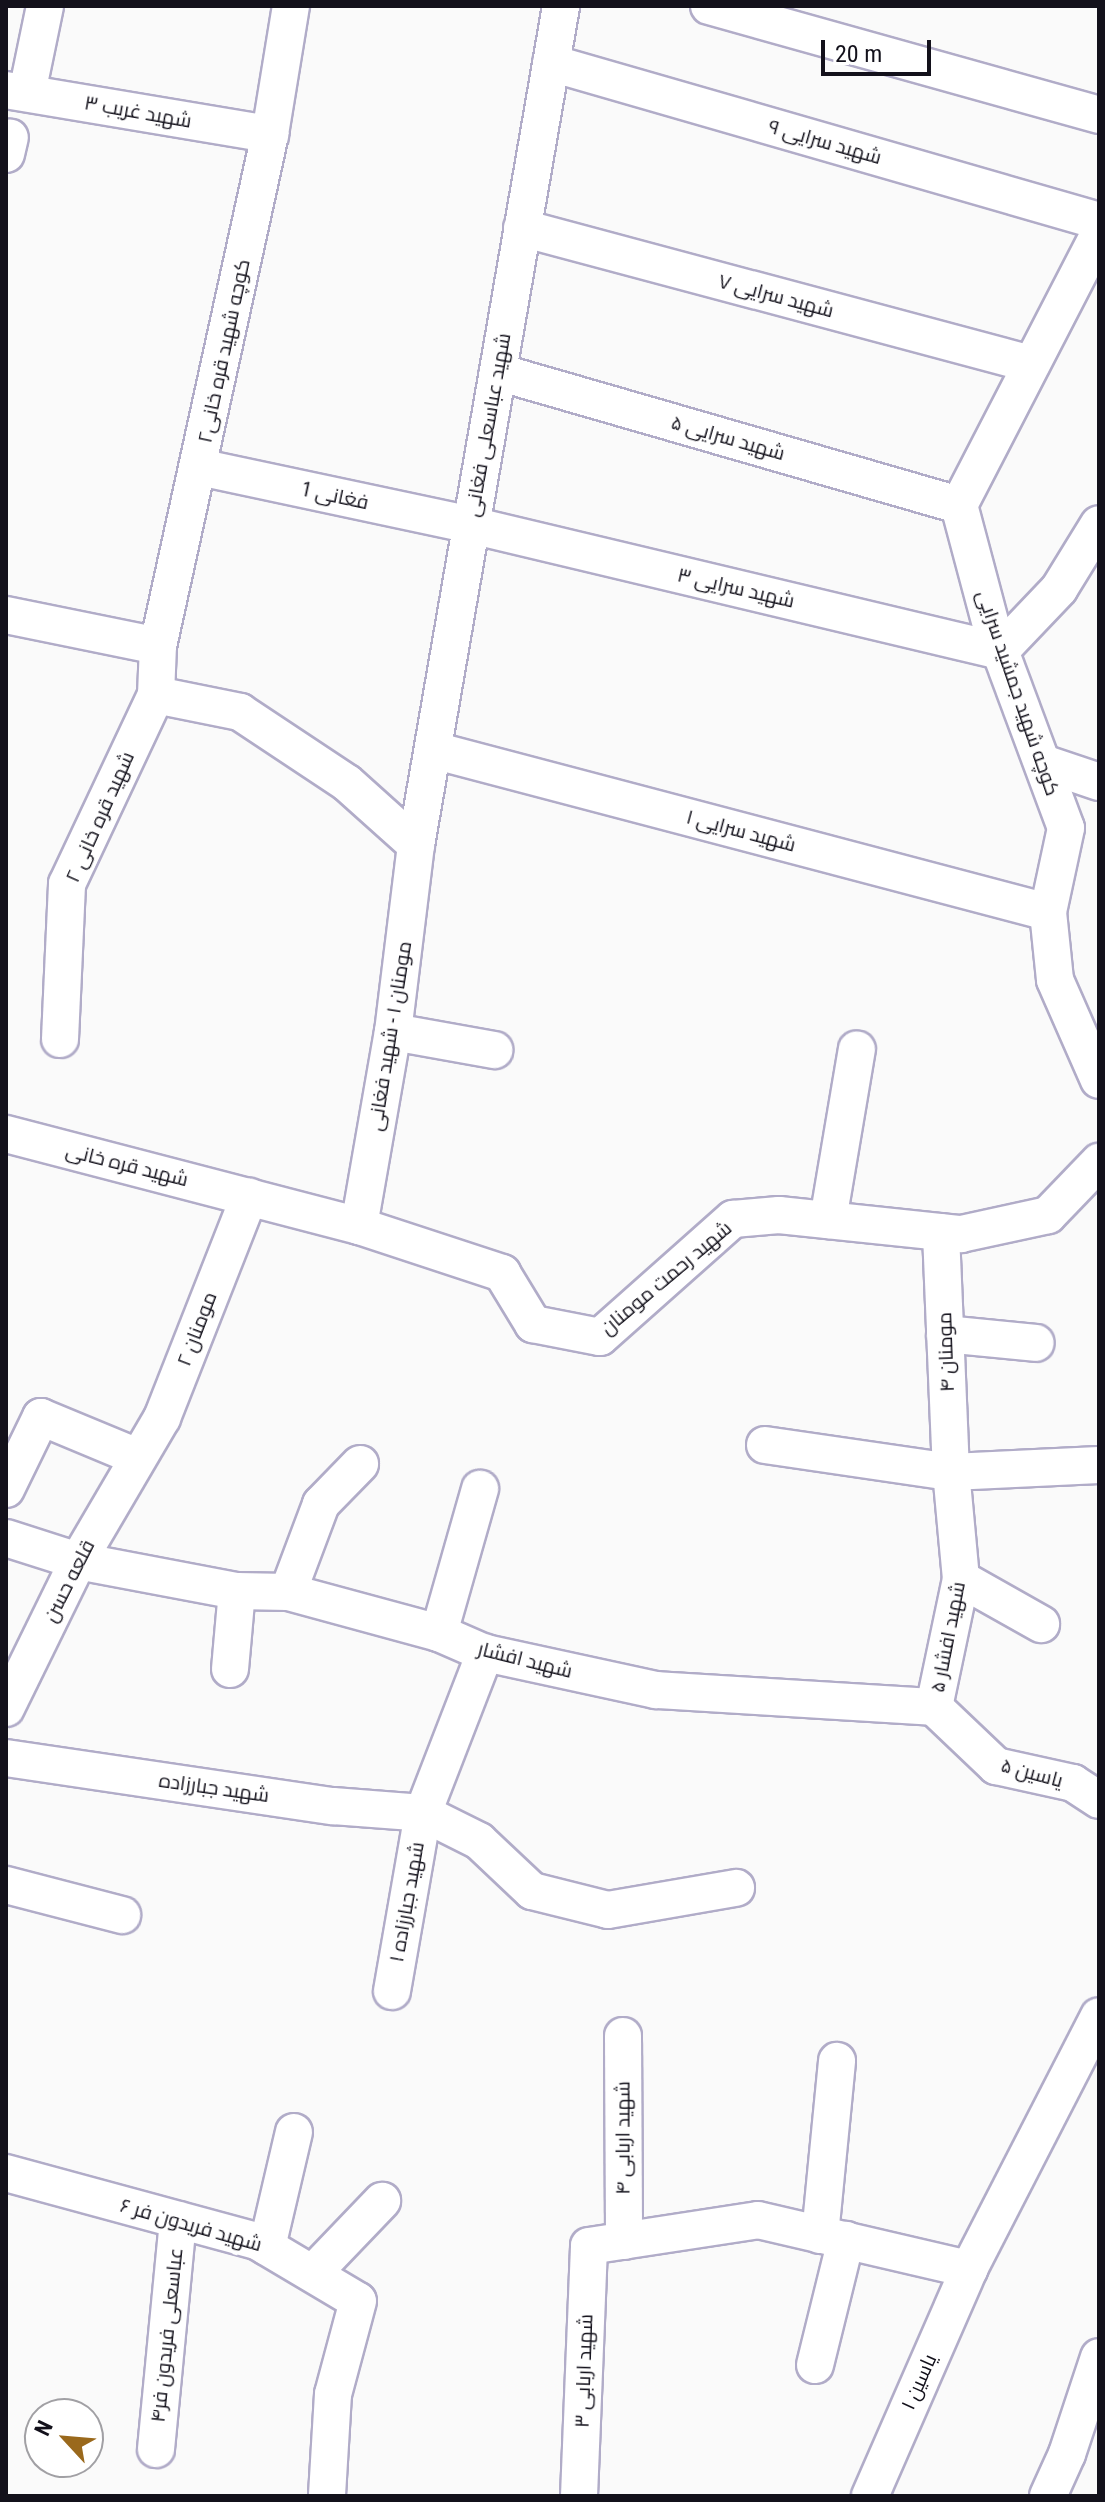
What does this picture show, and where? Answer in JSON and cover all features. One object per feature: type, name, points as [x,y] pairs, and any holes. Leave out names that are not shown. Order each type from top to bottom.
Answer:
[{"type":"street","points":[[16,91],[45,6]]},
{"type":"street","name":"کوچه شهید قره خانی۲","points":[[156,695],[158,646],[270,134],[291,6]]},
{"type":"street","name":"شهید عباسعلی فغانی","points":[[416,845],[561,6]]},
{"type":"street","points":[[709,6],[1099,115]]},
{"type":"street","name":"شهید سرایی ۹","points":[[551,63],[1099,221]]},
{"type":"street","name":"۳ شهید غریب","points":[[16,91],[270,134]]},
{"type":"street","name":"شهید سرایی ۷","points":[[522,228],[1031,364]]},
{"type":"street","points":[[959,505],[1099,234]]},
{"type":"street","name":"شهید سرایی ۵","points":[[498,372],[959,505]]},
{"type":"street","name":"فغانی 1","points":[[199,467],[471,525]]},
{"type":"street","name":"کوچه شهید جمشید سرایی","points":[[959,505],[1000,651],[1066,828],[1048,912],[1055,980],[1099,1080]]},
{"type":"street","points":[[1000,651],[1059,589],[1099,524]]},
{"type":"street","name":"شهید سرایی ۳","points":[[471,525],[1000,651]]},
{"type":"street","points":[[6,615],[158,646]]},
{"type":"street","points":[[156,695],[240,712],[347,783],[416,845]]},
{"type":"street","name":"۲ شهید قره خانی","points":[[60,1039],[67,884],[156,695]]},
{"type":"street","name":"شهید سرایی ۱","points":[[433,750],[1048,912]]},
{"type":"street","points":[[1043,763],[1099,782]]},
{"type":"street","name":"مومنان ۱ - شهید فغانی","points":[[359,1226],[393,1032],[416,845]]},
{"type":"street","points":[[393,1032],[494,1050]]},
{"type":"street","points":[[828,1220],[857,1049]]},
{"type":"street","name":"شهید قره خانی","points":[[6,1134],[249,1197]]},
{"type":"street","name":"شهید رحمت مومنان","points":[[249,1197],[359,1226],[502,1273],[533,1324],[600,1337],[733,1219],[779,1215],[961,1234],[1048,1215],[1099,1162]]},
{"type":"street","name":"۲ مومنان","points":[[137,1457],[162,1418],[249,1197]]},
{"type":"street","name":"۴ مومنان","points":[[941,1232],[951,1472]]},
{"type":"street","points":[[945,1334],[1036,1343]]},
{"type":"street","points":[[6,1489],[41,1417],[137,1457]]},
{"type":"street","points":[[765,1445],[951,1472],[1099,1465]]},
{"type":"street","name":"قلعه حسن","points":[[6,1708],[78,1561],[137,1457]]},
{"type":"street","points":[[288,1592],[321,1504],[360,1464]]},
{"type":"street","name":"۵ شهید افشار","points":[[934,1707],[961,1579],[951,1472]]},
{"type":"street","points":[[439,1633],[480,1489]]},
{"type":"street","name":"شهید افشار","points":[[6,1538],[78,1561],[237,1591],[288,1592],[439,1633],[485,1653],[656,1690],[934,1707]]},
{"type":"street","points":[[961,1579],[1041,1624]]},
{"type":"street","points":[[230,1669],[237,1591]]},
{"type":"street","name":"۱ شهید جبارزاده","points":[[392,1991],[423,1813],[485,1653]]},
{"type":"street","name":"یاسین ۵","points":[[934,1707],[996,1766],[1073,1783],[1099,1800]]},
{"type":"street","name":"شهید جبارزاده","points":[[6,1758],[333,1806],[423,1813]]},
{"type":"street","points":[[423,1813],[479,1841],[532,1891],[608,1910],[736,1888]]},
{"type":"street","points":[[6,1885],[122,1915]]},
{"type":"street","name":"یاسین ۱","points":[[870,2496],[969,2269],[1099,2016]]},
{"type":"street","name":"شهید اربابی ۴","points":[[606,2243],[623,2036]]},
{"type":"street","points":[[815,2365],[833,2238],[837,2061]]},
{"type":"street","points":[[267,2247],[294,2132]]},
{"type":"street","name":"شهید فریدون فر ۶","points":[[6,2173],[257,2241],[358,2301],[333,2394],[327,2496]]},
{"type":"street","points":[[313,2273],[382,2201]]},
{"type":"street","name":"عباسعلی فریدون فر۴","points":[[156,2449],[178,2220]]},
{"type":"street","points":[[606,2243],[758,2220],[969,2269]]},
{"type":"street","name":"شهید اربابی ۳","points":[[579,2496],[606,2243]]},
{"type":"street","points":[[1048,2496],[1067,2454],[1099,2357]]}]
